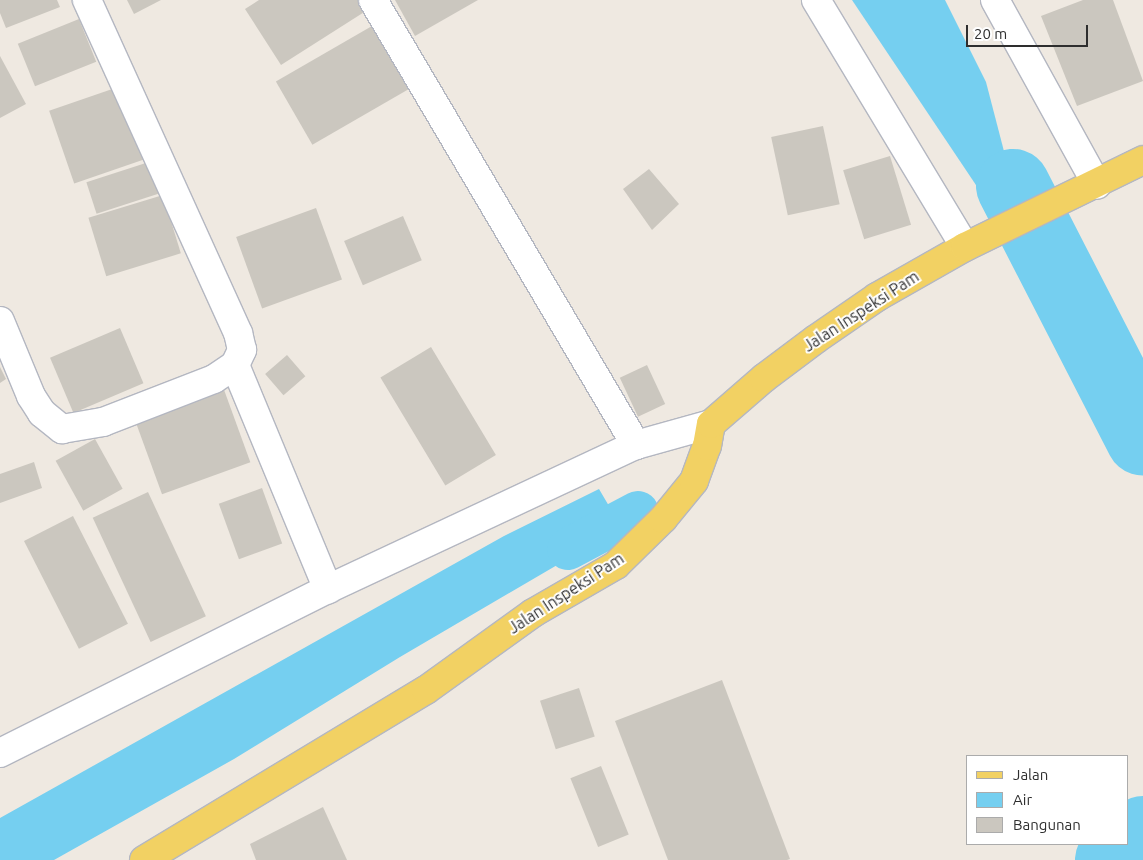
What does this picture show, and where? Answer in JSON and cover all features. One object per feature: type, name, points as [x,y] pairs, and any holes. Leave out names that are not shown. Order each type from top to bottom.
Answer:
[{"type":"main road","name":"Jalan Inspeksi Pam","points":[[144,860],[426,690],[533,613],[616,564],[663,519],[694,481],[707,446],[712,424],[764,378],[816,339],[877,297],[965,247],[1097,185],[1143,160]]},
{"type":"street","points":[[0,320],[31,396],[42,413],[62,429],[104,422],[214,379],[235,365],[242,350],[238,333],[87,0]]},
{"type":"street","points":[[373,0],[636,445]]},
{"type":"street","points":[[816,0],[965,247]]},
{"type":"street","points":[[995,0],[1097,185]]},
{"type":"street","points":[[235,365],[328,589]]},
{"type":"street","points":[[0,753],[328,589],[636,445],[712,424]]},
{"type":"water","points":[[852,0],[945,0],[986,82],[1013,186],[986,200]]},
{"type":"water","points":[[599,489],[619,523],[564,561],[400,657],[234,759],[54,860],[0,860],[0,818],[504,536]]},
{"type":"building","points":[[0,0],[57,0],[60,7],[6,28],[0,13]]},
{"type":"building","points":[[127,0],[161,0],[134,14]]},
{"type":"building","points":[[259,0],[363,0],[369,9],[281,65],[245,9]]},
{"type":"building","points":[[395,0],[478,0],[415,36]]},
{"type":"building","points":[[1083,0],[1113,0],[1143,81],[1077,106],[1041,16]]},
{"type":"building","points":[[79,19],[96,62],[35,86],[18,44]]},
{"type":"building","points":[[372,26],[408,89],[312,145],[276,82]]},
{"type":"building","points":[[0,56],[26,104],[0,118]]},
{"type":"building","points":[[121,86],[146,159],[74,184],[49,111]]},
{"type":"building","points":[[823,126],[840,204],[788,215],[771,137]]},
{"type":"building","points":[[890,156],[911,225],[864,239],[843,170]]},
{"type":"building","points":[[152,161],[162,192],[97,214],[86,182]]},
{"type":"building","points":[[649,169],[679,204],[652,230],[623,189]]},
{"type":"building","points":[[163,195],[181,253],[106,276],[88,218]]},
{"type":"building","points":[[316,208],[342,279],[262,308],[236,237]]},
{"type":"building","points":[[403,216],[422,260],[363,285],[344,241]]},
{"type":"building","points":[[120,328],[143,383],[73,413],[50,358]]},
{"type":"building","points":[[431,347],[496,455],[445,485],[380,377]]},
{"type":"building","points":[[287,355],[305,376],[283,395],[265,374]]},
{"type":"building","points":[[647,365],[665,404],[638,417],[620,378]]},
{"type":"building","points":[[0,367],[6,379],[0,383]]},
{"type":"building","points":[[223,387],[250,462],[162,494],[135,419]]},
{"type":"building","points":[[95,439],[123,489],[83,511],[56,461]]},
{"type":"building","points":[[34,462],[42,488],[0,503],[0,474]]},
{"type":"building","points":[[262,488],[282,543],[239,559],[219,504]]},
{"type":"building","points":[[148,492],[206,616],[151,642],[93,518]]},
{"type":"building","points":[[73,516],[128,624],[79,649],[24,541]]},
{"type":"building","points":[[722,680],[790,859],[668,860],[615,721]]},
{"type":"building","points":[[579,688],[595,737],[556,749],[540,701]]},
{"type":"building","points":[[601,766],[629,835],[598,847],[570,778]]},
{"type":"building","points":[[323,807],[347,860],[256,860],[250,844]]},
{"type":"waterway","points":[[1013,186],[1143,439]]},
{"type":"waterway","points":[[568,549],[638,512]]},
{"type":"waterway","points":[[1112,860],[1143,833]]}]
